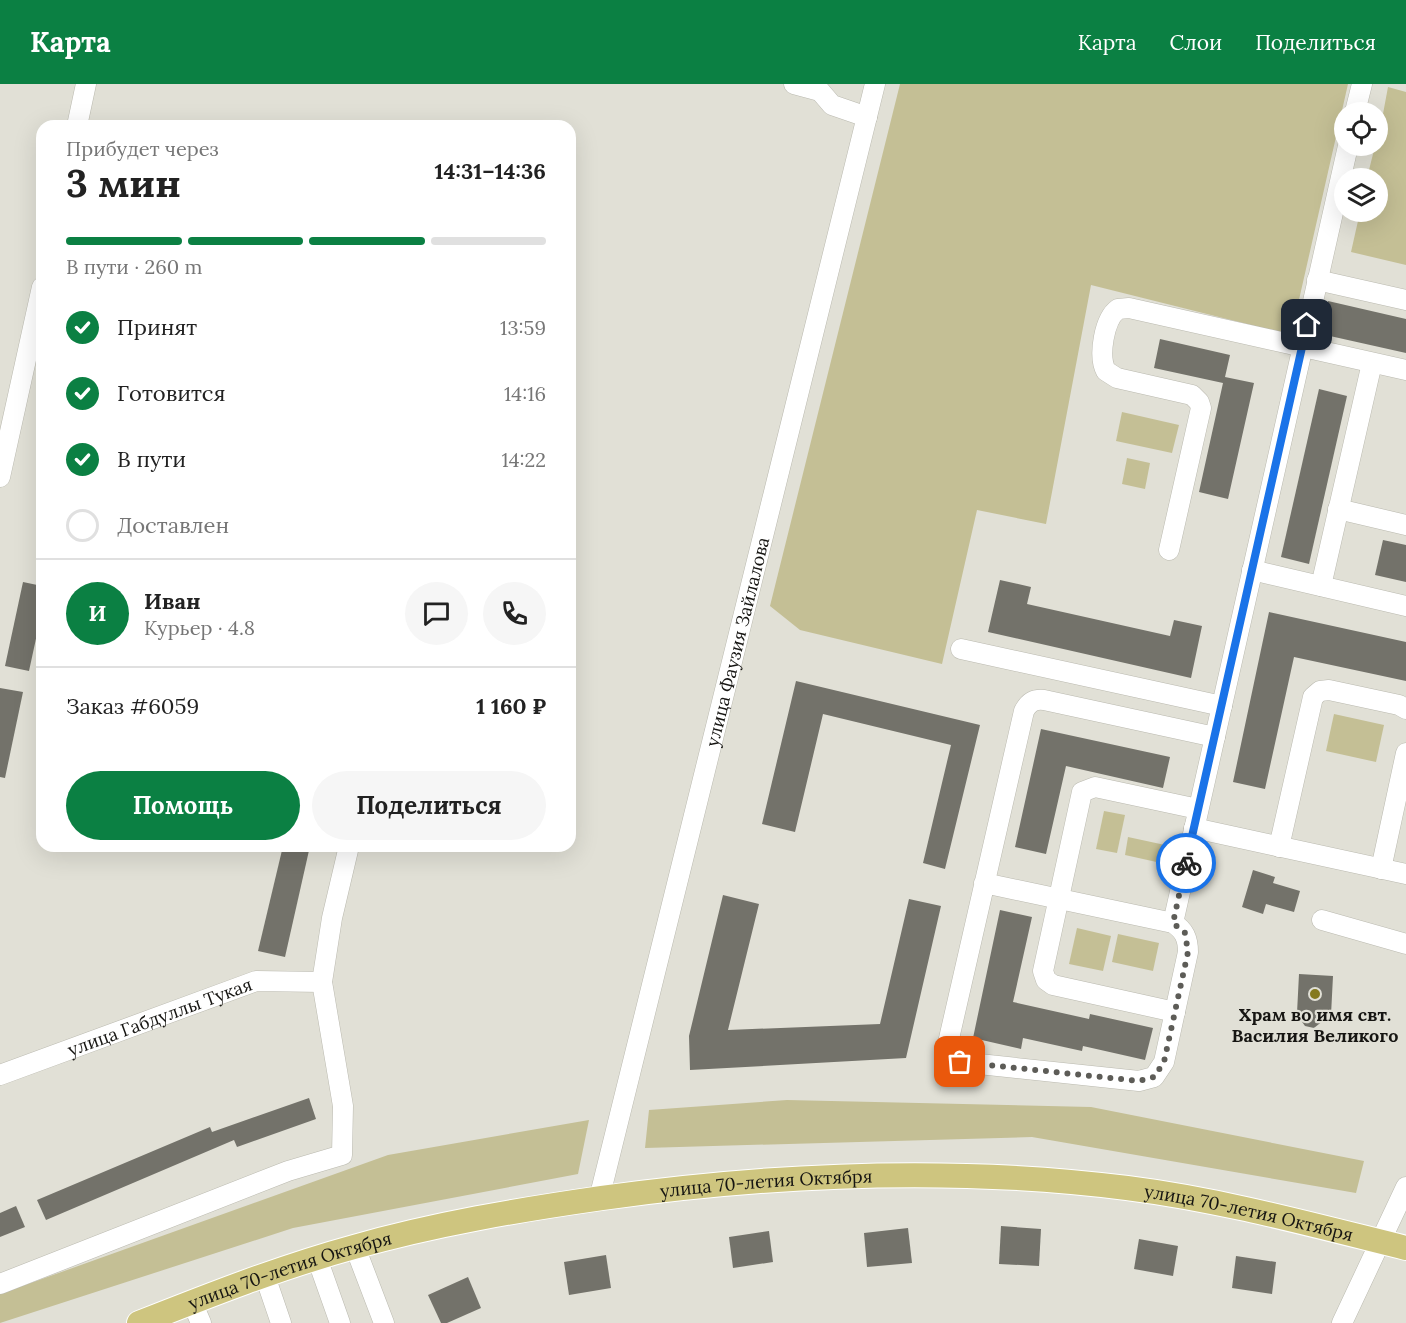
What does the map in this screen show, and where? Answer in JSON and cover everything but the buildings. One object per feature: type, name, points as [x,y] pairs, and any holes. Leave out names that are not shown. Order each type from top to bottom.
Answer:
[{"type":"main road","name":"улица 70-летия Октября","points":[[143,1322],[196,1313],[265,1276],[355,1246],[486,1216],[694,1187],[790,1179],[871,1175],[964,1176],[1125,1188],[1197,1198],[1273,1213],[1406,1248]]},
{"type":"street","points":[[78,120],[87,84]]},
{"type":"street","points":[[794,84],[820,91],[832,105],[867,117]]},
{"type":"street","name":"улица Фаузия Зайлалова","points":[[599,1199],[874,84]]},
{"type":"street","points":[[1358,102],[1362,84]]},
{"type":"street","points":[[1173,923],[1346,156]]},
{"type":"street","points":[[1317,280],[1406,300]]},
{"type":"street","points":[[1169,550],[1201,408],[1192,395],[1117,378],[1106,370],[1102,355],[1113,312],[1129,308],[1406,370]]},
{"type":"street","points":[[0,477],[5,432],[36,311]]},
{"type":"street","points":[[1321,586],[1371,363]]},
{"type":"street","points":[[1338,509],[1406,525]]},
{"type":"street","points":[[1252,570],[1406,606]]},
{"type":"street","points":[[961,649],[1222,706]]},
{"type":"street","points":[[1279,847],[1313,697],[1320,691],[1329,690],[1406,709]]},
{"type":"street","points":[[984,882],[1173,923],[1185,933],[1188,941],[1164,1062],[1160,1071],[1148,1080],[954,1060],[948,1053],[948,1043],[984,882],[1024,711],[1030,703],[1044,700],[1215,737]]},
{"type":"street","points":[[1381,869],[1406,753]]},
{"type":"street","points":[[1175,1012],[1049,983],[1043,972],[1080,796],[1085,789],[1095,787],[1279,847],[1406,874]]},
{"type":"street","points":[[0,1284],[288,1171],[342,1155],[343,1106],[322,981],[332,918],[348,852]]},
{"type":"street","points":[[1322,921],[1406,944]]},
{"type":"street","name":"улица Габдуллы Тукая","points":[[0,1075],[256,981],[322,981]]},
{"type":"street","points":[[1342,1323],[1406,1186]]},
{"type":"street","points":[[355,1246],[384,1323]]},
{"type":"street","points":[[317,1258],[340,1323]]},
{"type":"street","points":[[265,1276],[281,1323]]},
{"type":"shaded area","points":[[900,84],[1348,84],[1344,102],[1334,102],[1334,146],[1291,335],[1091,285],[1046,524],[977,510],[942,664],[800,630],[770,606]]},
{"type":"shaded area","points":[[1388,87],[1406,92],[1406,265],[1351,252],[1358,222],[1388,222],[1388,168],[1370,168],[1372,156],[1388,156],[1388,102],[1385,102]]},
{"type":"shaded area","points":[[1122,412],[1179,425],[1172,453],[1116,441]]},
{"type":"shaded area","points":[[1127,458],[1150,463],[1145,489],[1122,484]]},
{"type":"shaded area","points":[[1334,714],[1384,725],[1376,762],[1326,751]]},
{"type":"shaded area","points":[[1104,811],[1125,815],[1117,853],[1096,849]]},
{"type":"shaded area","points":[[1128,837],[1165,845],[1161,863],[1125,855]]},
{"type":"shaded area","points":[[1077,928],[1111,936],[1103,971],[1069,964]]},
{"type":"shaded area","points":[[1118,934],[1159,943],[1153,971],[1112,962]]},
{"type":"shaded area","points":[[787,1100],[1091,1107],[1364,1161],[1356,1193],[1032,1137],[645,1148],[649,1110]]},
{"type":"shaded area","points":[[589,1120],[578,1174],[293,1228],[0,1323],[0,1294],[388,1155]]},
{"type":"way so far","points":[[960,1062],[1139,1081],[1154,1077],[1164,1062],[1188,952],[1185,933],[1173,923],[1186,863]]},
{"type":"place","name":"Храм во имя свт. Василия Великого","points":[[1315,994]]},
{"type":"route","points":[[1186,863],[1307,325]]}]
